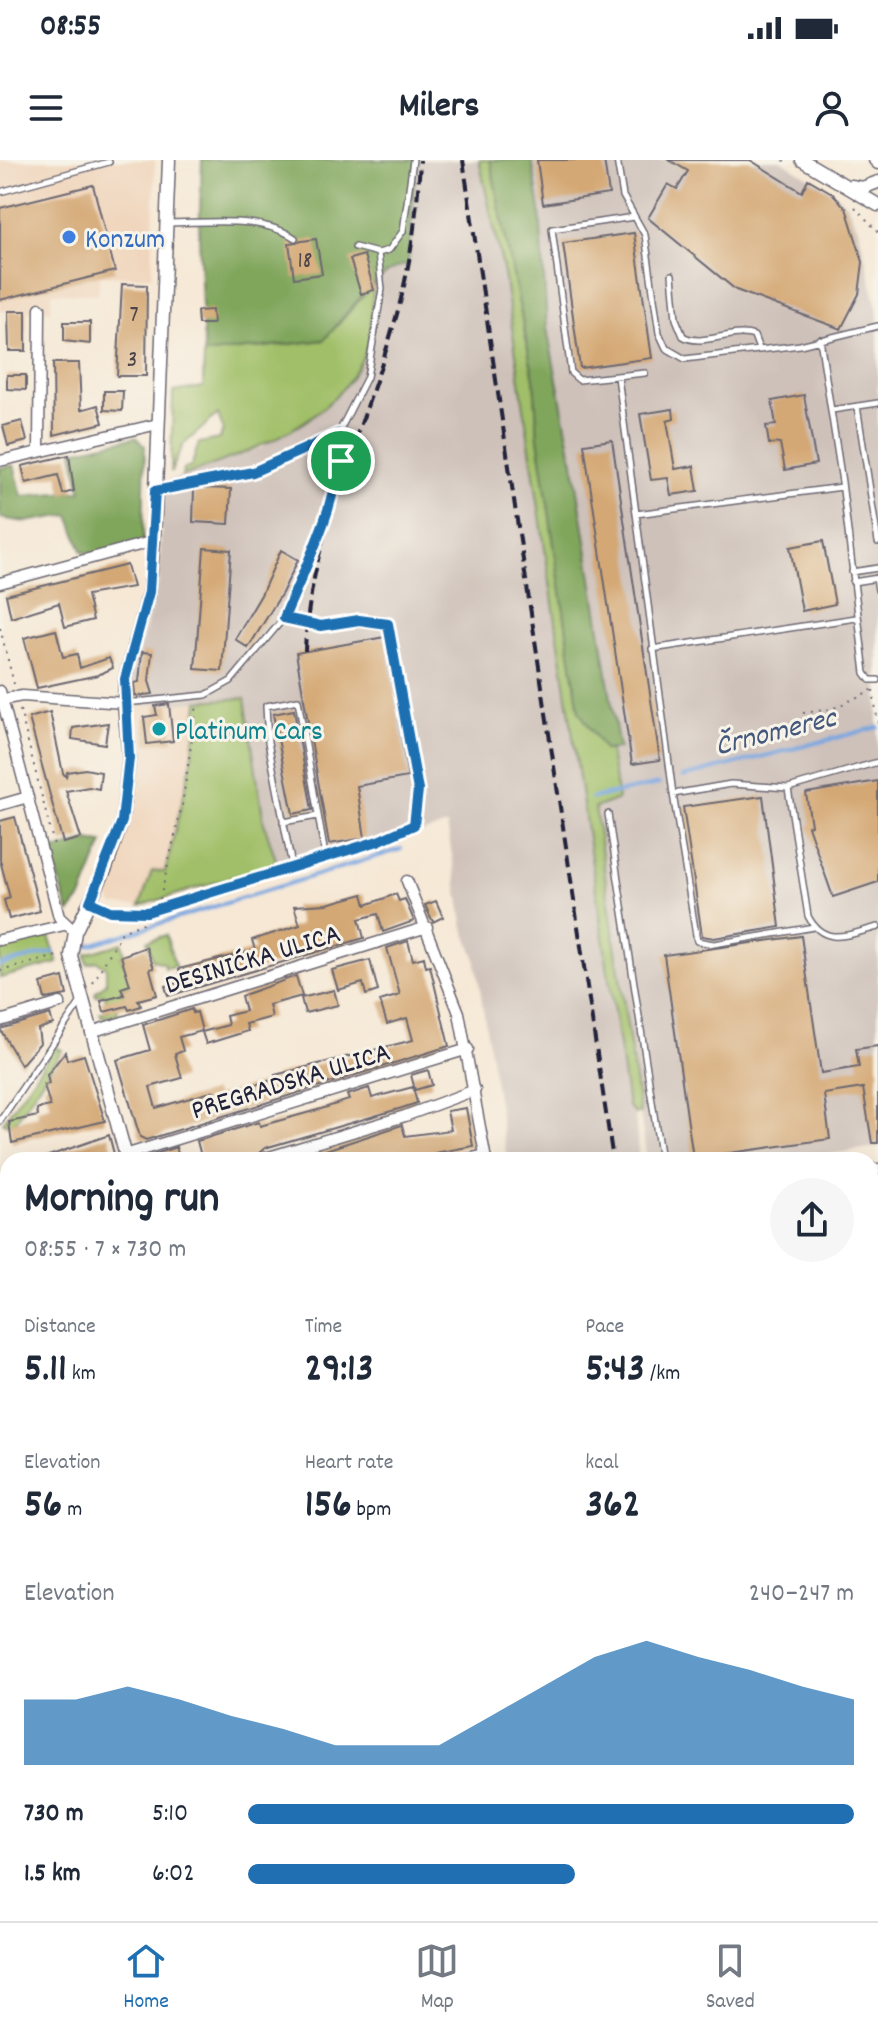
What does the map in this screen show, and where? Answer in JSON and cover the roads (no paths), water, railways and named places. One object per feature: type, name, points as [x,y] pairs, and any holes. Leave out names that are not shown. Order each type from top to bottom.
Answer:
[{"type":"street","points":[[125,1152],[71,963],[75,932],[122,821],[129,758],[125,679],[149,592],[154,541],[169,160]]},
{"type":"street","points":[[802,160],[878,205]]},
{"type":"street","points":[[844,184],[862,188],[878,182]]},
{"type":"street","points":[[39,452],[40,308]]},
{"type":"street","points":[[0,461],[158,424]]},
{"type":"street","points":[[0,583],[154,541]]},
{"type":"street","points":[[75,932],[64,925],[1,697],[124,703]]},
{"type":"street","points":[[0,805],[28,797]]},
{"type":"street","points":[[407,881],[447,975],[468,1049],[485,1152]]},
{"type":"street","points":[[0,940],[64,925]]},
{"type":"street","name":"DESINIĆKA ULICA","points":[[91,1032],[427,927]]},
{"type":"street","points":[[0,1021],[60,1003]]},
{"type":"street","name":"PREGRADSKA ULICA","points":[[142,1152],[468,1049]]},
{"type":"street","points":[[286,1152],[405,1116],[475,1090]]},
{"type":"lane","points":[[355,247],[378,253],[389,250],[403,231],[413,160]]},
{"type":"lane","points":[[617,160],[623,196],[645,235],[659,333],[666,348],[685,359],[800,345],[878,326]]},
{"type":"lane","points":[[0,192],[109,162]]},
{"type":"lane","points":[[634,217],[552,229],[571,373],[579,380],[645,373]]},
{"type":"lane","points":[[166,223],[240,223],[280,228],[295,238]]},
{"type":"lane","points":[[155,491],[253,472],[338,434],[357,403],[372,354],[382,289],[378,253]]},
{"type":"lane","points":[[672,275],[676,319],[683,336],[694,340],[741,333],[754,336],[759,349]]},
{"type":"lane","points":[[820,339],[832,410],[865,673],[877,683]]},
{"type":"lane","points":[[618,377],[652,649],[697,941],[714,944],[814,927]]},
{"type":"lane","points":[[832,410],[878,403]]},
{"type":"lane","points":[[857,406],[878,542]]},
{"type":"lane","points":[[124,703],[198,696],[231,681],[284,618],[328,507],[341,461],[338,434]]},
{"type":"lane","points":[[636,514],[842,487]]},
{"type":"lane","points":[[852,572],[878,568]]},
{"type":"lane","points":[[853,582],[877,578],[878,590]]},
{"type":"lane","points":[[652,649],[856,618]]},
{"type":"lane","points":[[90,902],[110,911],[147,912],[378,841],[414,825],[418,790],[388,624],[359,620],[321,626]]},
{"type":"lane","points":[[292,866],[268,742],[266,706],[298,700],[325,855]]},
{"type":"lane","points":[[673,794],[731,784],[788,788],[878,762]]},
{"type":"lane","points":[[788,788],[808,916],[814,927],[829,937],[839,938],[878,927]]},
{"type":"lane","points":[[608,814],[660,1152]]},
{"type":"lane","points":[[283,822],[318,816]]},
{"type":"lane","points":[[0,1121],[82,1000]]},
{"type":"waterway","name":"Črnomerec","points":[[683,777],[878,727]]},
{"type":"waterway","name":"Črnomerec","points":[[592,798],[659,784]]},
{"type":"waterway","name":"Črnomerec","points":[[87,946],[401,849]]},
{"type":"waterway","name":"Črnomerec","points":[[0,965],[54,952]]},
{"type":"railway","points":[[305,651],[309,610],[326,530],[403,291],[414,226],[420,160]]},
{"type":"railway","points":[[463,160],[612,1152]]},
{"type":"place","name":"Konzum","points":[[69,237]]},
{"type":"place","name":"Platinum Cars","points":[[159,729]]}]
